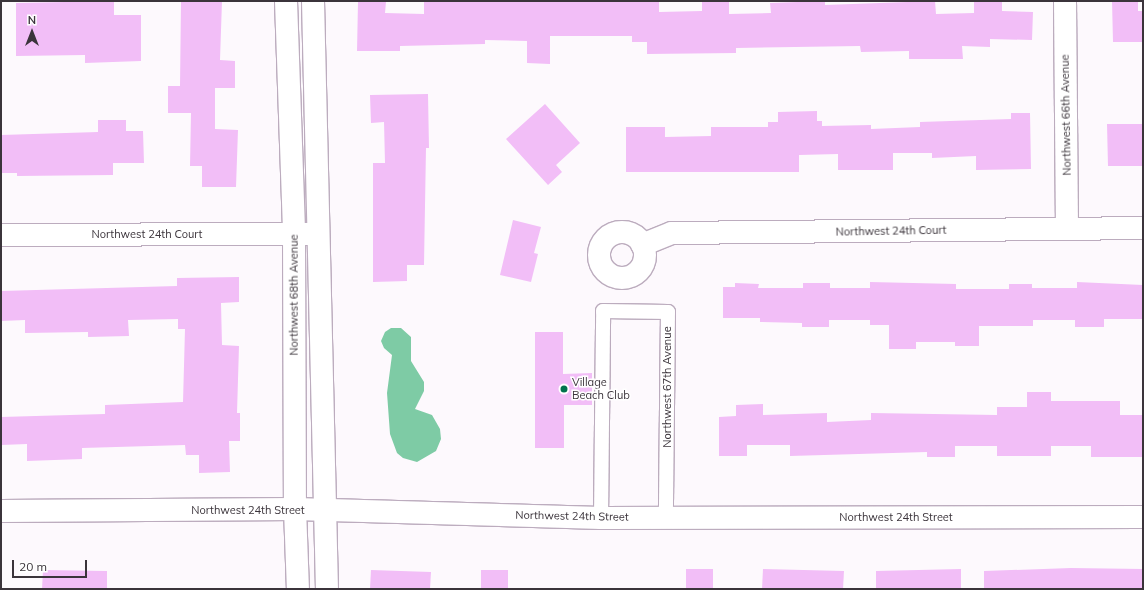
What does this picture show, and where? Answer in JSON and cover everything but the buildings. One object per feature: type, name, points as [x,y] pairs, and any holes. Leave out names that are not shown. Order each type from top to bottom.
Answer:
[{"type":"street","name":"Northwest 68th Avenue","points":[[286,1],[294,234],[295,509],[298,589]]},
{"type":"street","points":[[313,1],[327,589]]},
{"type":"street","name":"Northwest 66th Avenue","points":[[1065,1],[1067,228]]},
{"type":"street","name":"Northwest 24th Court","points":[[642,245],[672,233],[1143,228]]},
{"type":"street","name":"Northwest 24th Court","points":[[1,235],[318,234]]},
{"type":"street","name":"Northwest 24th Street","points":[[1,511],[295,509],[601,518],[1143,517]]},
{"type":"lane","name":"Northwest 67th Avenue","points":[[601,518],[603,311],[668,312],[666,517]]},
{"type":"shaded area","points":[[391,328],[401,328],[411,337],[411,361],[424,382],[424,391],[415,409],[432,415],[440,429],[441,439],[436,451],[417,462],[403,458],[397,453],[390,434],[387,393],[392,355],[384,348],[381,341],[385,332]]},
{"type":"place","name":"Village Beach Club","points":[[564,389]]}]
